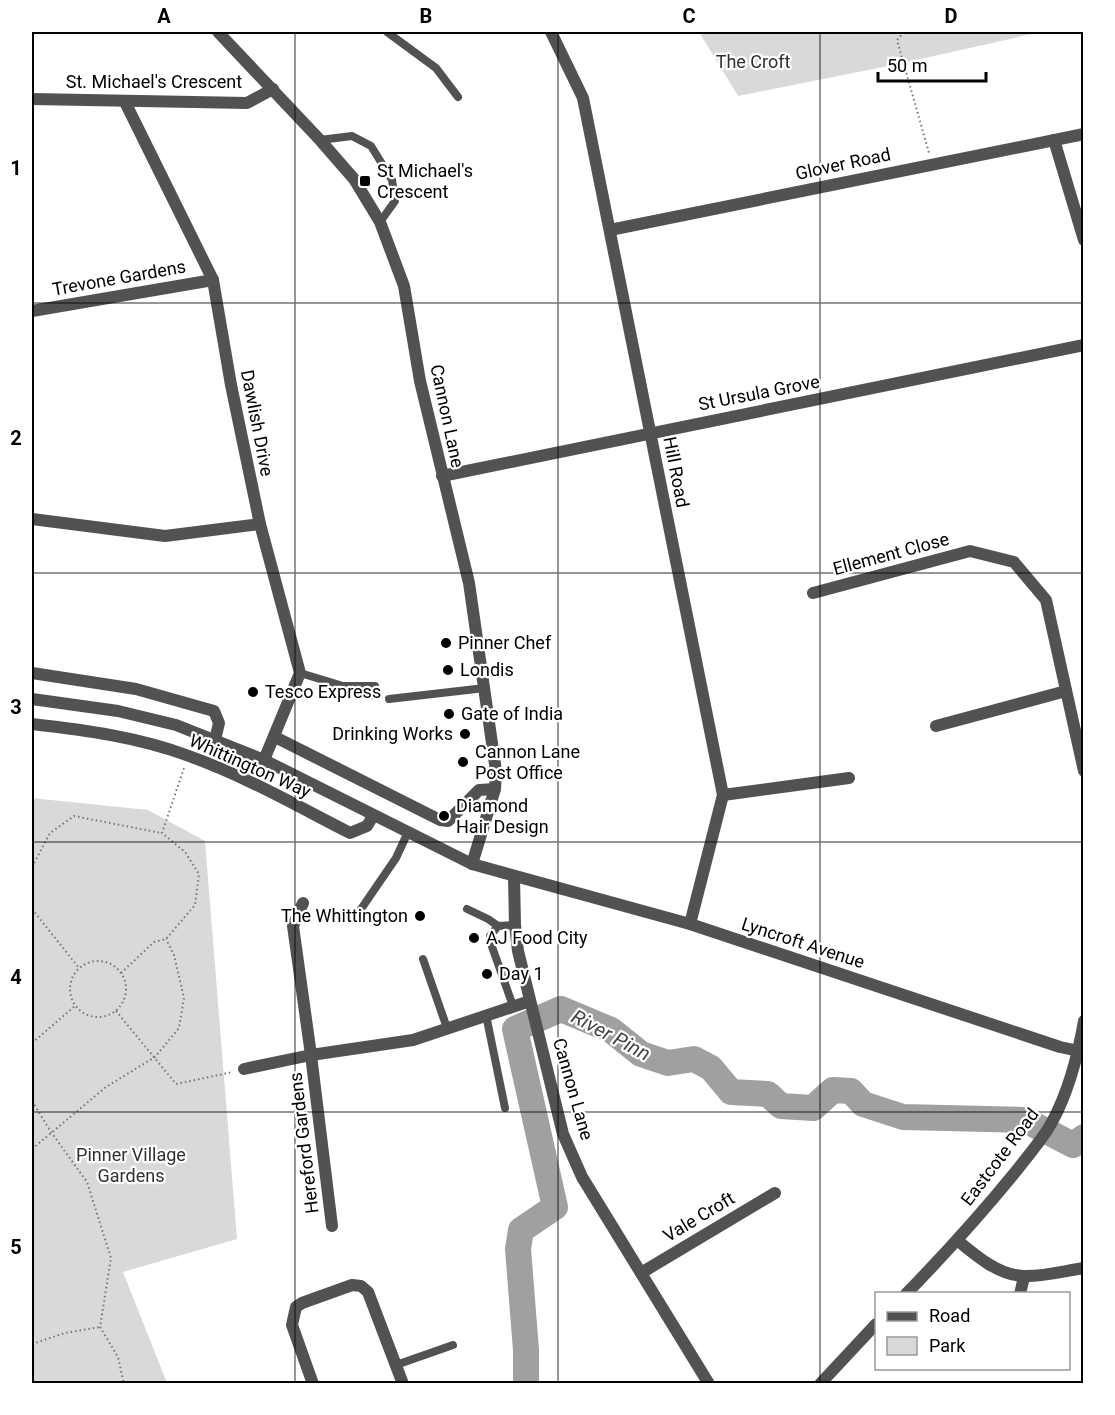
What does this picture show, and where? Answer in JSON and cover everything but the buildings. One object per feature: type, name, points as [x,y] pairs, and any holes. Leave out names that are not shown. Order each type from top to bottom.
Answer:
[{"type":"street","name":"Cannon Lane","points":[[218,32],[354,179],[380,222],[404,286],[420,381],[469,583],[496,771],[495,789],[472,864]]},
{"type":"street","name":"Hill Road","points":[[551,32],[583,98],[723,795],[690,924]]},
{"type":"street","name":"St. Michael's Crescent","points":[[32,99],[247,103],[273,89]]},
{"type":"street","name":"Dawlish Drive","points":[[125,102],[213,280],[231,386],[260,524],[300,673]]},
{"type":"street","name":"Glover Road","points":[[610,230],[1083,134]]},
{"type":"street","points":[[1054,140],[1083,240]]},
{"type":"street","name":"Trevone Gardens","points":[[32,311],[213,280]]},
{"type":"street","name":"St Ursula Grove","points":[[442,476],[1083,345]]},
{"type":"street","points":[[32,519],[165,536],[260,524]]},
{"type":"street","name":"Ellement Close","points":[[813,593],[970,551],[1014,562],[1046,600],[1083,771]]},
{"type":"street","name":"Whittington Way","points":[[32,673],[136,689],[214,711],[219,723],[215,740]]},
{"type":"street","points":[[264,760],[300,673]]},
{"type":"street","points":[[936,726],[1066,691]]},
{"type":"street","name":"Whittington Way","points":[[32,699],[118,711],[176,725],[264,760],[472,864],[514,877]]},
{"type":"street","name":"Whittington Way","points":[[32,724],[98,732],[149,743],[188,756],[237,775],[350,833],[367,826],[373,816]]},
{"type":"street","points":[[275,737],[440,820],[448,821],[479,790],[495,789]]},
{"type":"street","points":[[723,795],[849,778]]},
{"type":"street","name":"Cannon Lane","points":[[514,877],[518,951],[563,1134],[582,1177],[709,1383]]},
{"type":"street","name":"Lyncroft Avenue","points":[[514,877],[564,888],[690,924],[1041,1041],[1079,1051]]},
{"type":"street","name":"Hereford Gardens","points":[[303,903],[293,926],[312,1055],[332,1226]]},
{"type":"street","name":"Hereford Gardens","points":[[244,1070],[312,1055],[413,1040],[513,1006],[532,1007]]},
{"type":"street","name":"Eastcote Road","points":[[907,1292],[957,1240],[1040,1141],[1065,1094],[1079,1051],[1083,1021]]},
{"type":"street","name":"Vale Croft","points":[[641,1273],[775,1193]]},
{"type":"street","points":[[957,1240],[973,1254],[1006,1274],[1024,1277],[1083,1268]]},
{"type":"street","points":[[1020,1292],[1024,1277]]},
{"type":"street","points":[[313,1383],[292,1325],[296,1307],[352,1285],[361,1286],[368,1292],[403,1383]]},
{"type":"street","points":[[822,1383],[875,1325]]},
{"type":"lane","points":[[387,32],[436,68],[458,97]]},
{"type":"lane","points":[[320,140],[352,136],[371,146],[392,180],[395,201],[380,222]]},
{"type":"lane","points":[[300,673],[343,686],[375,686]]},
{"type":"lane","points":[[389,699],[485,688]]},
{"type":"lane","points":[[360,912],[396,858],[408,832]]},
{"type":"lane","points":[[467,909],[498,926],[515,925]]},
{"type":"lane","points":[[498,926],[490,936],[490,941],[513,1006]]},
{"type":"lane","points":[[423,959],[447,1028]]},
{"type":"lane","points":[[486,1016],[506,1108]]},
{"type":"lane","points":[[396,1365],[453,1345]]},
{"type":"path","points":[[904,32],[897,40],[932,164]]},
{"type":"path","points":[[162,833],[188,756]]},
{"type":"path","points":[[32,867],[50,833],[74,816],[162,833],[185,852],[199,874],[195,905],[166,939],[154,942],[121,973]]},
{"type":"path","points":[[32,909],[79,968]]},
{"type":"path","points":[[32,1149],[106,1087],[155,1057],[179,1028],[184,998],[174,956],[166,939]]},
{"type":"path","points":[[93,961],[109,963],[121,973],[126,986],[124,999],[116,1011],[102,1017],[87,1015],[76,1006],[70,993],[72,980],[79,968],[93,961]]},
{"type":"path","points":[[32,1043],[76,1006]]},
{"type":"path","points":[[116,1011],[176,1084],[244,1070]]},
{"type":"path","points":[[32,1101],[87,1182],[111,1258],[100,1328],[118,1358],[123,1383]]},
{"type":"path","points":[[32,1344],[65,1334],[100,1328]]},
{"type":"green space","name":"The Croft","points":[[699,32],[1041,32],[738,96]]},
{"type":"green space","name":"Pinner Village Gardens","points":[[32,798],[148,810],[205,841],[237,1239],[123,1272],[167,1383],[32,1383]]},
{"type":"waterway","name":"River Pinn","points":[[526,1384],[526,1350],[518,1249],[521,1230],[555,1207],[515,1029],[561,1009],[611,1030],[641,1054],[668,1063],[694,1059],[711,1068],[731,1092],[768,1094],[781,1106],[813,1108],[833,1090],[851,1091],[863,1104],[903,1117],[1025,1120],[1073,1145],[1084,1137]]},
{"type":"place","name":"St Michael's Crescent","points":[[365,181]]},
{"type":"place","name":"Pinner Chef","points":[[446,643]]},
{"type":"place","name":"Londis","points":[[448,670]]},
{"type":"place","name":"Tesco Express","points":[[253,692]]},
{"type":"place","name":"Gate of India","points":[[449,714]]},
{"type":"place","name":"Drinking Works","points":[[465,734]]},
{"type":"place","name":"Cannon Lane Post Office","points":[[463,762]]},
{"type":"place","name":"Diamond Hair Design","points":[[444,816]]},
{"type":"place","name":"The Whittington","points":[[420,916]]},
{"type":"place","name":"AJ Food City","points":[[474,938]]},
{"type":"place","name":"Day 1","points":[[487,974]]}]
